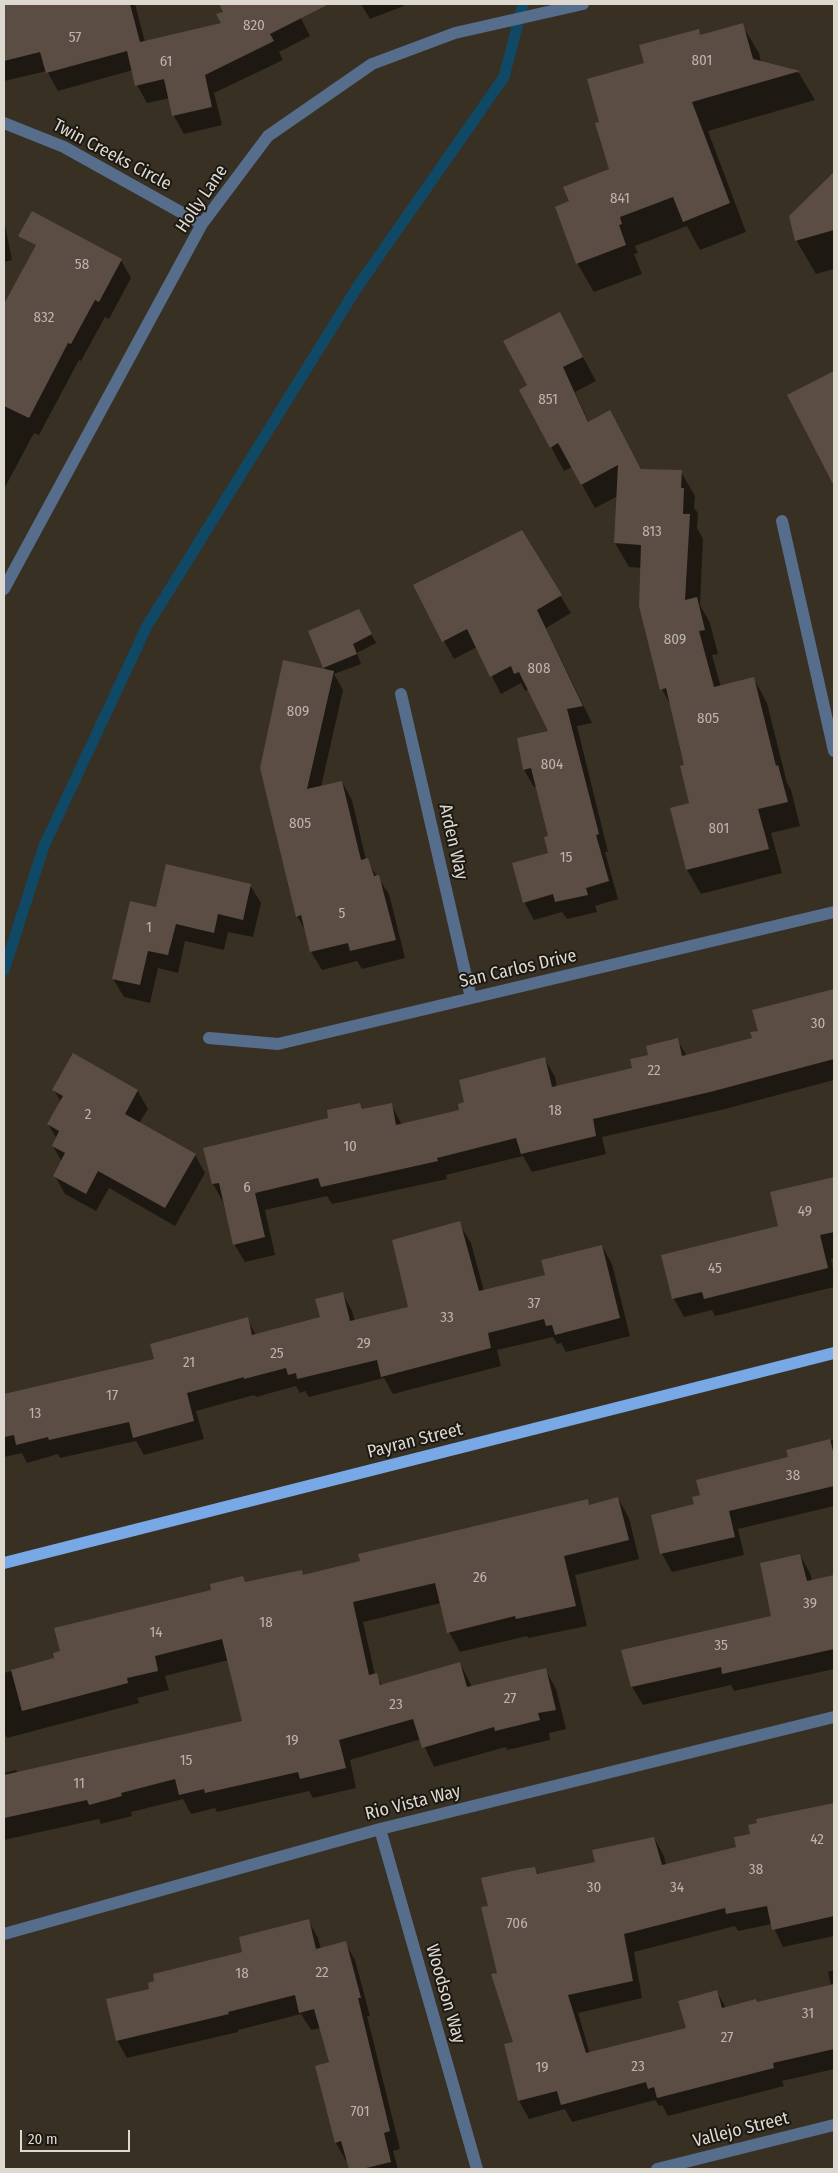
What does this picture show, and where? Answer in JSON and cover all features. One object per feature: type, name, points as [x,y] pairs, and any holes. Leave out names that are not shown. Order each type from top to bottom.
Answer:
[{"type":"main road","name":"Payran Street","points":[[4,1563],[834,1353]]},
{"type":"street","name":"Holly Lane","points":[[4,589],[202,224],[268,136],[372,64],[455,33],[583,4]]},
{"type":"street","name":"Twin Creeks Circle","points":[[4,123],[64,147],[202,224]]},
{"type":"street","points":[[782,521],[834,751]]},
{"type":"street","name":"Arden Way","points":[[401,694],[471,998]]},
{"type":"street","name":"San Carlos Drive","points":[[209,1038],[278,1044],[834,912]]},
{"type":"street","name":"Rio Vista Way","points":[[4,1934],[380,1829],[834,1717]]},
{"type":"street","name":"Woodson Way","points":[[380,1829],[476,2169]]},
{"type":"street","name":"Vallejo Street","points":[[656,2169],[834,2124]]},
{"type":"building","points":[[4,4],[130,4],[140,42],[221,23],[216,14],[223,12],[219,4],[329,4],[270,34],[274,41],[205,75],[212,107],[172,116],[164,79],[135,86],[127,51],[46,73],[40,52],[4,61]]},
{"type":"building","points":[[743,23],[753,59],[800,71],[692,102],[730,203],[683,222],[673,197],[620,217],[622,224],[619,225],[626,245],[576,264],[555,207],[569,201],[563,187],[609,169],[595,123],[599,122],[587,79],[644,63],[639,45],[699,29],[700,35]]},
{"type":"building","points":[[834,172],[834,230],[795,241],[789,216]]},
{"type":"building","points":[[32,211],[122,259],[99,302],[95,300],[71,344],[68,343],[29,418],[4,406],[4,304],[36,245],[18,236]]},
{"type":"building","points":[[560,312],[583,357],[563,367],[588,422],[610,410],[641,469],[682,470],[681,488],[684,488],[683,514],[690,514],[685,600],[697,597],[705,630],[699,631],[714,687],[754,677],[776,766],[778,765],[788,802],[758,809],[769,849],[686,870],[670,808],[689,803],[680,766],[684,765],[666,688],[660,690],[639,606],[641,545],[614,543],[618,465],[581,485],[558,443],[550,448],[519,390],[527,385],[503,341]]},
{"type":"building","points":[[834,371],[834,486],[787,395]]},
{"type":"building","points":[[522,530],[562,595],[537,610],[583,706],[567,709],[599,834],[596,835],[609,881],[586,888],[588,895],[555,902],[553,894],[523,903],[512,863],[548,853],[544,837],[548,836],[531,768],[523,770],[517,738],[548,731],[519,672],[514,674],[511,666],[490,677],[467,629],[442,642],[413,585]]},
{"type":"building","points":[[359,609],[372,634],[353,644],[357,654],[323,668],[308,631]]},
{"type":"building","points":[[283,660],[334,671],[307,789],[342,781],[361,860],[368,858],[374,876],[379,875],[396,940],[350,951],[348,943],[310,952],[301,915],[296,917],[260,768]]},
{"type":"building","points":[[166,864],[251,884],[243,920],[218,914],[214,933],[176,924],[168,955],[148,951],[140,985],[112,979],[130,901],[156,907]]},
{"type":"building","points":[[834,989],[834,1059],[710,1092],[593,1119],[596,1136],[521,1154],[516,1138],[437,1158],[438,1161],[321,1187],[318,1178],[255,1193],[265,1237],[233,1245],[219,1183],[212,1184],[203,1148],[328,1118],[327,1110],[360,1103],[362,1109],[392,1103],[396,1125],[459,1110],[458,1104],[464,1102],[459,1080],[545,1057],[552,1087],[632,1068],[630,1059],[648,1055],[646,1046],[678,1038],[682,1056],[752,1038],[750,1032],[758,1031],[752,1010]]},
{"type":"building","points":[[73,1053],[138,1090],[125,1114],[196,1154],[165,1208],[98,1171],[86,1194],[53,1176],[65,1153],[52,1146],[59,1131],[47,1124],[63,1096],[52,1090]]},
{"type":"building","points":[[834,1177],[834,1232],[820,1235],[828,1268],[704,1299],[702,1292],[672,1299],[661,1255],[778,1226],[770,1192]]},
{"type":"building","points":[[460,1221],[479,1291],[545,1275],[541,1260],[602,1245],[620,1318],[555,1335],[552,1325],[546,1326],[544,1319],[488,1333],[491,1348],[381,1377],[377,1360],[297,1379],[296,1373],[288,1375],[286,1368],[244,1379],[244,1377],[187,1393],[194,1421],[133,1438],[129,1422],[49,1440],[48,1437],[16,1445],[14,1435],[4,1437],[4,1394],[154,1359],[150,1344],[248,1317],[252,1335],[320,1317],[315,1299],[343,1292],[350,1321],[408,1307],[392,1240]]},
{"type":"building","points":[[830,1439],[834,1455],[834,1486],[729,1511],[735,1537],[660,1554],[651,1515],[694,1504],[692,1497],[700,1495],[696,1480],[788,1457],[786,1450]]},
{"type":"building","points":[[618,1497],[629,1540],[564,1556],[576,1606],[516,1619],[515,1616],[447,1633],[435,1583],[353,1602],[369,1675],[377,1673],[380,1685],[460,1662],[467,1687],[546,1668],[556,1710],[538,1713],[540,1720],[495,1731],[494,1727],[422,1748],[413,1719],[339,1740],[346,1768],[300,1779],[298,1772],[205,1793],[204,1789],[179,1795],[175,1779],[121,1793],[122,1796],[89,1805],[87,1800],[4,1818],[4,1775],[242,1721],[222,1639],[155,1656],[158,1671],[127,1678],[128,1683],[22,1711],[11,1670],[54,1658],[53,1653],[60,1651],[54,1628],[211,1590],[210,1584],[243,1576],[245,1582],[302,1570],[303,1575],[360,1561],[358,1554],[588,1499],[589,1505]]},
{"type":"building","points":[[800,1554],[807,1581],[834,1575],[834,1649],[722,1674],[721,1667],[631,1687],[621,1650],[771,1616],[760,1563]]},
{"type":"building","points":[[834,1803],[834,1916],[772,1930],[767,1906],[726,1914],[725,1908],[624,1934],[633,1981],[568,1995],[586,2053],[686,2028],[678,2001],[717,1990],[722,2008],[756,1999],[757,2002],[834,1984],[834,2049],[773,2063],[774,2068],[657,2098],[654,2087],[648,2089],[646,2082],[561,2105],[557,2091],[518,2101],[504,2044],[513,2042],[491,1974],[497,1973],[481,1907],[488,1906],[481,1878],[535,1867],[537,1874],[595,1862],[592,1850],[654,1837],[662,1865],[736,1847],[734,1837],[750,1834],[748,1825],[757,1823],[756,1819]]},
{"type":"building","points":[[309,1919],[316,1949],[346,1941],[361,1998],[358,1998],[390,2131],[384,2133],[391,2162],[362,2169],[349,2169],[341,2141],[335,2143],[315,2066],[329,2062],[314,2009],[299,2013],[295,1995],[228,2012],[229,2014],[116,2041],[106,1999],[149,1989],[148,1983],[154,1981],[153,1974],[242,1952],[239,1937]]},
{"type":"waterway","points":[[4,970],[44,846],[147,626],[356,289],[504,77],[523,4]]}]
